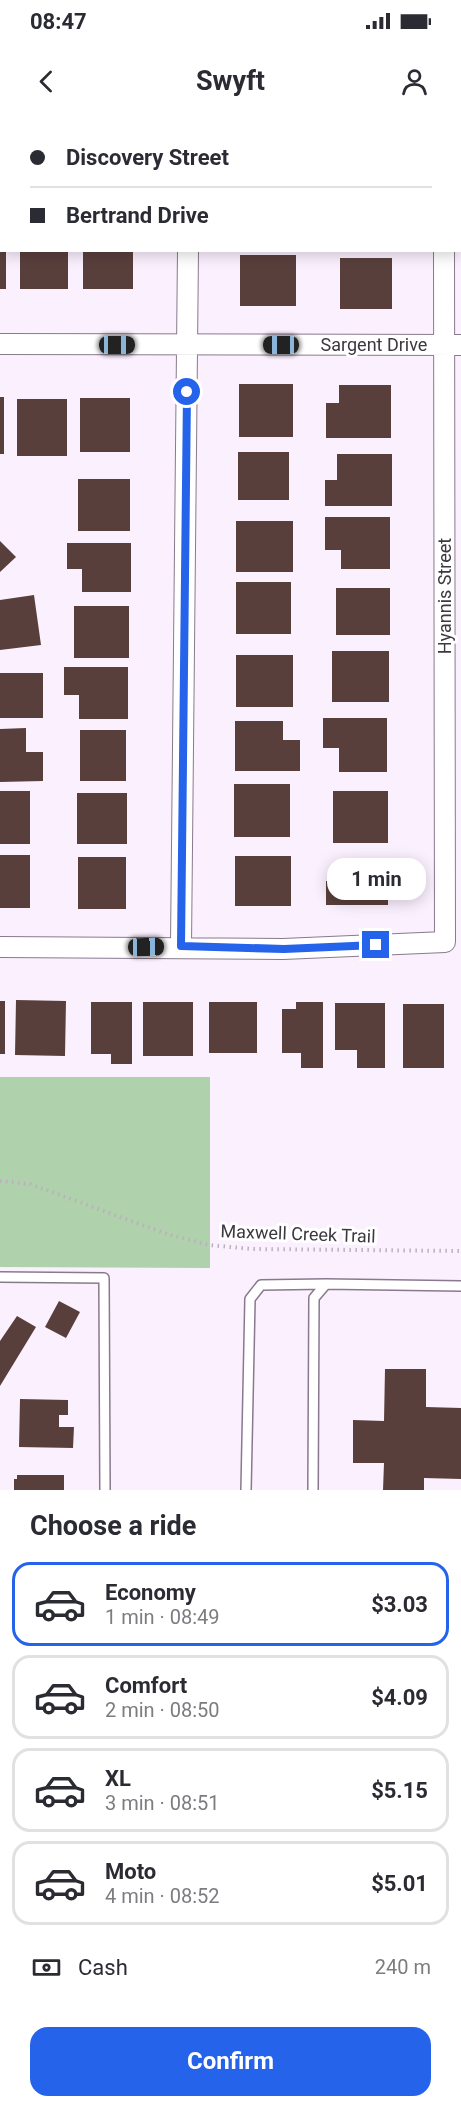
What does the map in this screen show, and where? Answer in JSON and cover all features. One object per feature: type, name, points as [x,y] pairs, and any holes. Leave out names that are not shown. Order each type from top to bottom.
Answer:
[{"type":"street","points":[[0,947],[181,946],[188,252]]},
{"type":"street","name":"Hyannis Street","points":[[181,946],[284,949],[445,942],[452,345],[444,252]]},
{"type":"street","name":"Sargent Drive","points":[[0,344],[452,345]]},
{"type":"lane","points":[[0,1277],[104,1278],[105,1490]]},
{"type":"lane","points":[[313,1490],[314,1298],[326,1284]]},
{"type":"lane","points":[[246,1490],[250,1299],[261,1285],[461,1286]]},
{"type":"path","name":"Maxwell Creek Trail","points":[[0,1181],[30,1184],[167,1234],[209,1245],[252,1249],[461,1251]]},
{"type":"green space","points":[[0,1077],[210,1077],[210,1268],[0,1267]]},
{"type":"building","points":[[0,252],[6,252],[6,289],[0,289]]},
{"type":"building","points":[[20,252],[68,252],[68,289],[20,289]]},
{"type":"building","points":[[83,252],[133,252],[133,289],[83,289]]},
{"type":"building","points":[[240,255],[296,255],[296,306],[240,306]]},
{"type":"building","points":[[340,258],[392,258],[392,309],[340,309]]},
{"type":"building","points":[[239,384],[293,384],[293,437],[239,437]]},
{"type":"building","points":[[339,385],[391,385],[391,438],[326,438],[326,403],[339,403]]},
{"type":"building","points":[[0,397],[4,397],[4,454],[0,454]]},
{"type":"building","points":[[80,398],[130,398],[130,452],[80,452]]},
{"type":"building","points":[[17,399],[67,399],[67,456],[17,456]]},
{"type":"building","points":[[238,452],[289,452],[289,500],[238,500]]},
{"type":"building","points":[[337,454],[392,454],[392,506],[325,506],[325,480],[337,480]]},
{"type":"building","points":[[78,479],[130,479],[130,531],[78,531]]},
{"type":"building","points":[[325,517],[390,517],[390,569],[341,569],[341,550],[325,550]]},
{"type":"building","points":[[236,521],[293,521],[293,572],[236,572]]},
{"type":"building","points":[[0,541],[16,557],[0,572]]},
{"type":"building","points":[[67,543],[131,543],[131,592],[82,592],[82,569],[67,569]]},
{"type":"building","points":[[236,582],[291,582],[291,634],[236,634]]},
{"type":"building","points":[[336,588],[390,588],[390,635],[336,635]]},
{"type":"building","points":[[34,595],[41,645],[0,650],[0,600]]},
{"type":"building","points":[[74,606],[129,606],[129,658],[74,658]]},
{"type":"building","points":[[332,651],[389,651],[389,702],[332,702]]},
{"type":"building","points":[[236,655],[293,655],[293,707],[236,707]]},
{"type":"building","points":[[64,667],[128,667],[128,719],[79,719],[79,695],[64,695]]},
{"type":"building","points":[[0,673],[43,673],[43,718],[0,718]]},
{"type":"building","points":[[323,718],[387,718],[387,772],[339,772],[339,748],[323,748]]},
{"type":"building","points":[[235,721],[283,721],[283,740],[300,740],[300,771],[235,771]]},
{"type":"building","points":[[26,728],[26,752],[43,752],[43,781],[0,782],[0,729]]},
{"type":"building","points":[[80,730],[126,730],[126,781],[80,781]]},
{"type":"building","points":[[234,784],[290,784],[290,837],[234,837]]},
{"type":"building","points":[[0,791],[30,791],[30,844],[0,844]]},
{"type":"building","points":[[333,791],[388,791],[388,843],[333,843]]},
{"type":"building","points":[[77,793],[127,793],[127,844],[77,844]]},
{"type":"building","points":[[0,855],[30,855],[30,908],[0,908]]},
{"type":"building","points":[[235,856],[291,856],[291,906],[235,906]]},
{"type":"building","points":[[78,857],[126,857],[126,909],[78,909]]},
{"type":"building","points":[[339,860],[388,860],[388,905],[326,905],[326,881],[339,881]]},
{"type":"building","points":[[16,1000],[66,1001],[65,1056],[15,1055]]},
{"type":"building","points":[[0,1001],[5,1001],[5,1054],[0,1054]]},
{"type":"building","points":[[91,1002],[132,1002],[132,1064],[111,1064],[111,1054],[91,1054]]},
{"type":"building","points":[[143,1002],[193,1002],[193,1056],[143,1056]]},
{"type":"building","points":[[209,1002],[257,1002],[257,1053],[209,1053]]},
{"type":"building","points":[[296,1002],[323,1002],[323,1068],[301,1068],[301,1053],[282,1053],[282,1009],[296,1009]]},
{"type":"building","points":[[335,1003],[385,1003],[385,1068],[357,1068],[357,1050],[335,1050]]},
{"type":"building","points":[[403,1004],[444,1004],[444,1068],[403,1068]]},
{"type":"building","points":[[59,1301],[80,1312],[66,1338],[45,1327]]},
{"type":"building","points":[[17,1316],[36,1327],[0,1386],[0,1341]]},
{"type":"building","points":[[385,1369],[426,1369],[426,1407],[461,1408],[461,1479],[424,1478],[424,1490],[383,1490],[384,1463],[353,1463],[353,1420],[384,1421]]},
{"type":"building","points":[[20,1399],[68,1400],[68,1415],[59,1415],[59,1427],[74,1427],[73,1448],[19,1447]]},
{"type":"building","points":[[17,1475],[64,1475],[64,1490],[14,1490],[14,1479],[17,1479]]},
{"type":"route","points":[[187,392],[181,946],[284,949],[376,945]]}]
